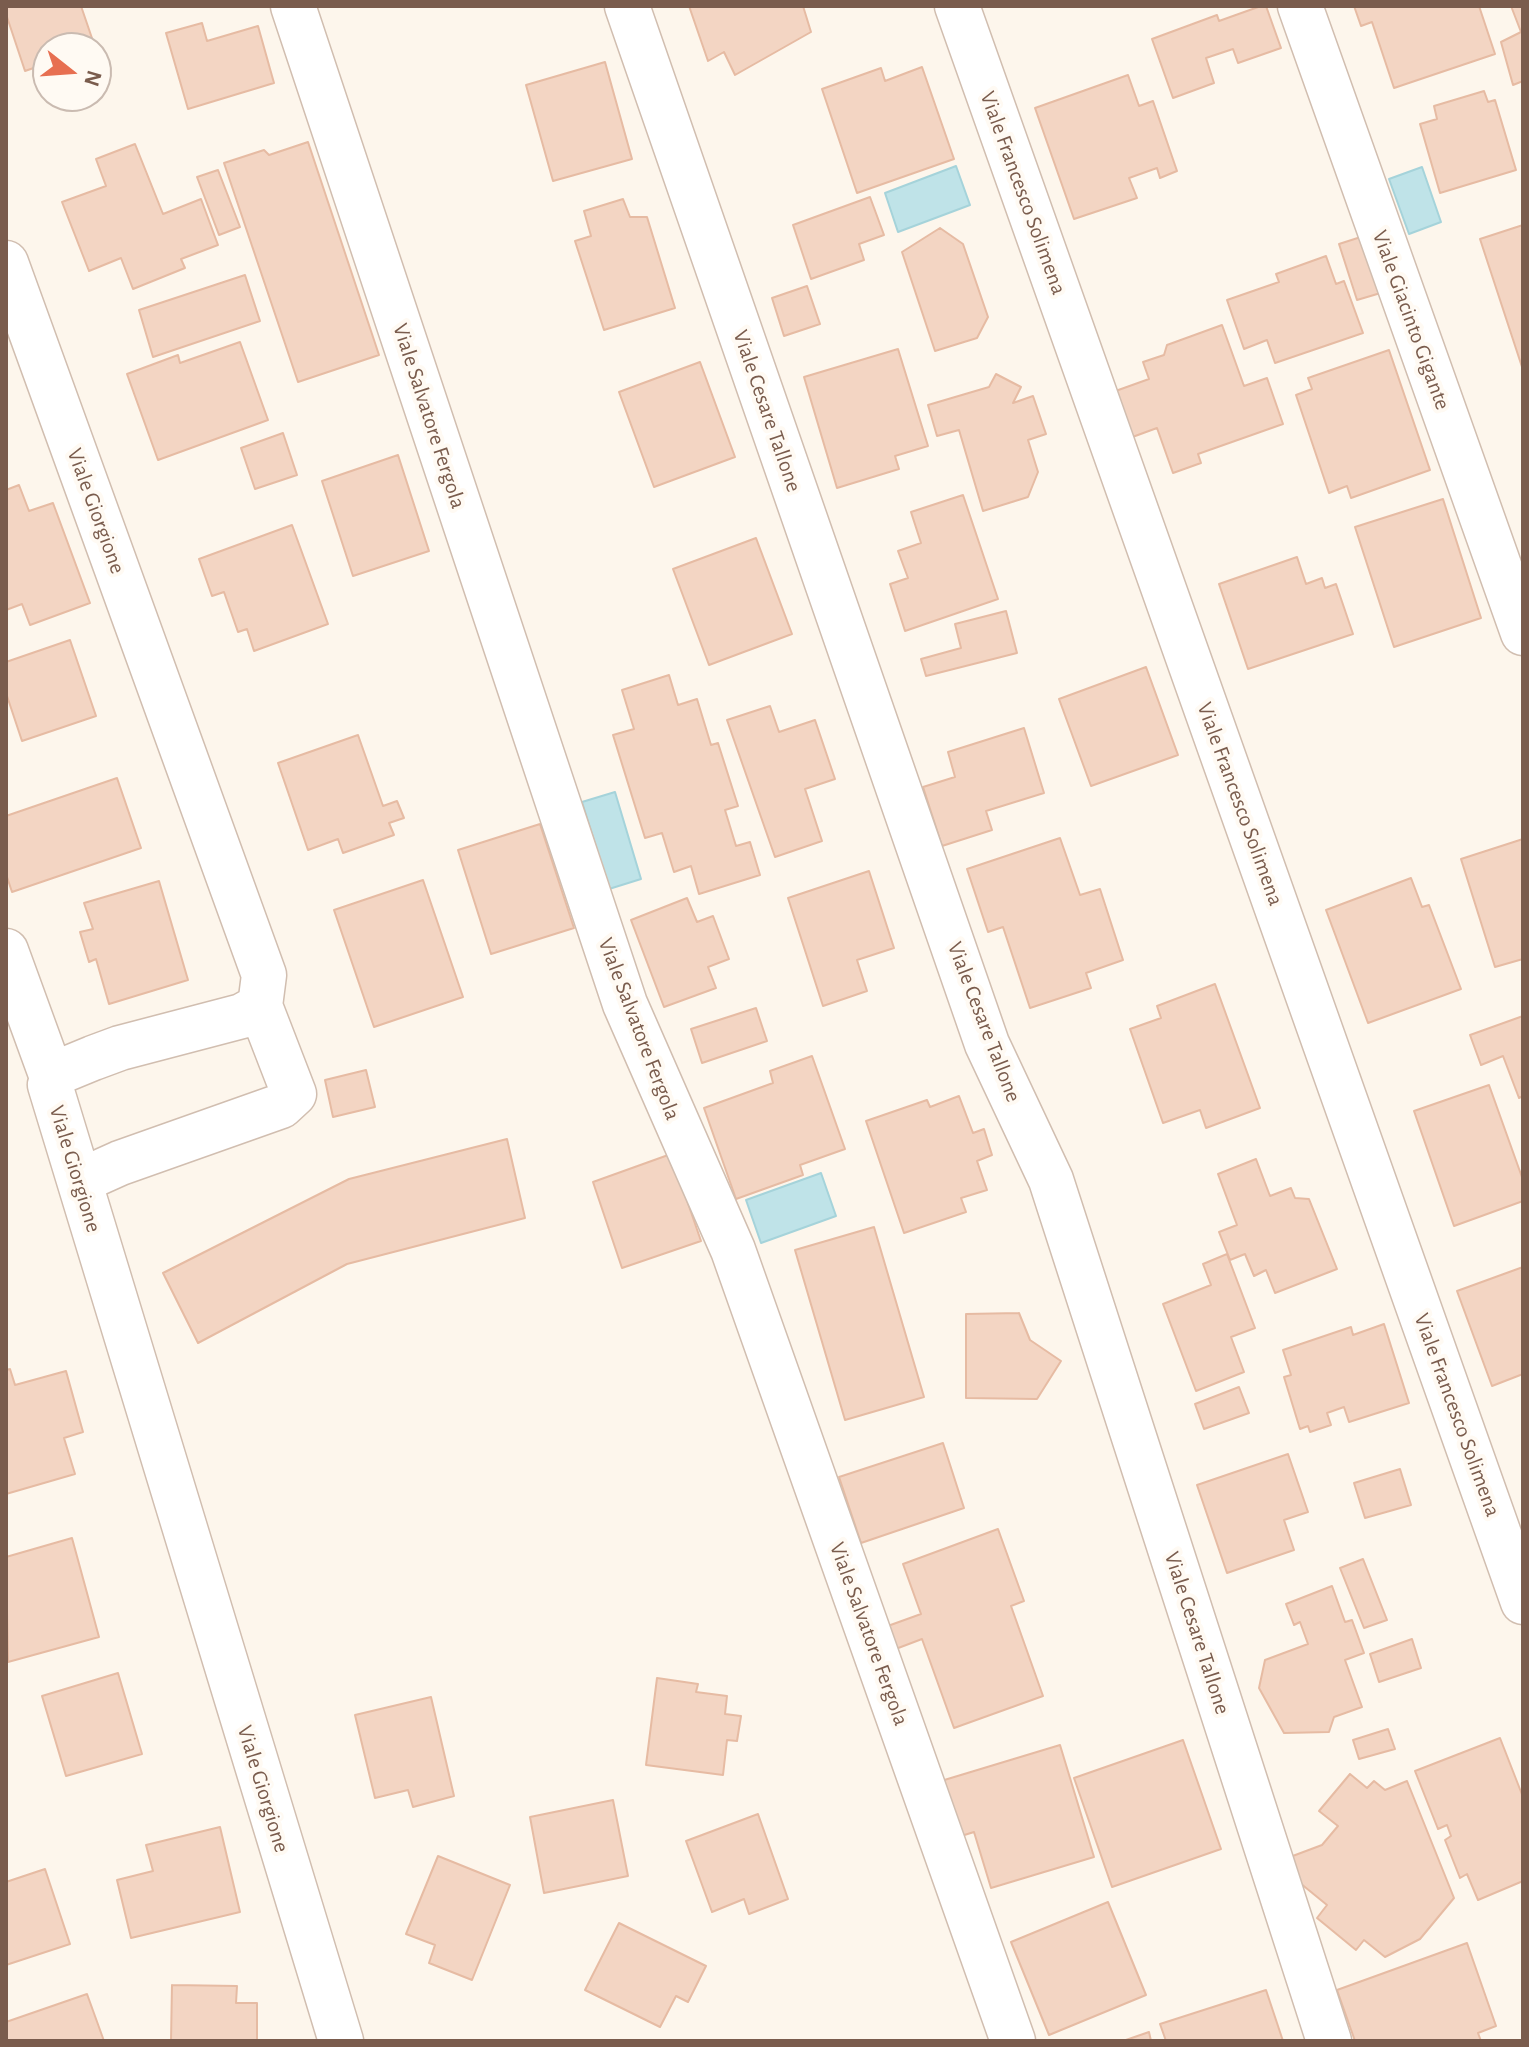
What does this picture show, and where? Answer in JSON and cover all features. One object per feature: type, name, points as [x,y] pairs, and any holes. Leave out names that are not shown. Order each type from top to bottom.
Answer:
[{"type":"street","name":"Viale Salvatore Fergola","points":[[293,6],[625,1004],[733,1250],[1013,2041]]},
{"type":"street","name":"Viale Cesare Tallone","points":[[627,6],[987,1044],[1051,1180],[1329,2041]]},
{"type":"street","name":"Viale Francesco Solimena","points":[[957,6],[1523,1602]]},
{"type":"street","name":"Viale Giacinto Gigante","points":[[1300,6],[1523,633]]},
{"type":"street","name":"Viale Giorgione","points":[[6,263],[264,975],[260,1006],[242,1016],[106,1053],[59,1072],[50,1085],[341,2041]]},
{"type":"street","points":[[6,951],[53,1080]]},
{"type":"street","points":[[80,1181],[120,1163],[281,1106],[288,1100],[294,1094],[260,1006]]},
{"type":"water","points":[[956,166],[970,205],[898,232],[885,193]]},
{"type":"water","points":[[1422,167],[1441,222],[1409,234],[1389,179]]},
{"type":"water","points":[[615,792],[641,879],[609,889],[582,802]]},
{"type":"water","points":[[821,1173],[836,1216],[761,1243],[746,1200]]},
{"type":"building","points":[[6,6],[81,6],[90,32],[32,32],[32,69],[25,71]]},
{"type":"building","points":[[689,6],[803,6],[811,32],[735,75],[724,52],[708,61]]},
{"type":"building","points":[[1266,6],[1281,48],[1238,63],[1233,49],[1206,58],[1214,83],[1173,98],[1152,39],[1217,15],[1219,21]]},
{"type":"building","points":[[1354,6],[1479,6],[1495,54],[1394,88],[1372,22],[1361,26]]},
{"type":"building","points":[[1511,6],[1523,6],[1523,81],[1513,85],[1501,42],[1521,32]]},
{"type":"building","points":[[202,23],[207,41],[258,26],[274,83],[188,109],[166,33]]},
{"type":"building","points":[[605,62],[632,159],[553,181],[526,85]]},
{"type":"building","points":[[922,67],[954,159],[857,193],[822,89],[881,68],[885,81]]},
{"type":"building","points":[[1128,75],[1139,106],[1153,101],[1177,171],[1160,178],[1157,168],[1129,178],[1137,198],[1074,219],[1035,108]]},
{"type":"building","points":[[1484,91],[1488,102],[1495,100],[1516,170],[1440,193],[1420,124],[1437,119],[1434,106]]},
{"type":"building","points":[[308,142],[379,355],[298,382],[224,163],[264,150],[269,155]]},
{"type":"building","points":[[135,144],[163,214],[201,199],[218,245],[181,259],[185,268],[133,289],[121,258],[89,271],[62,202],[106,186],[96,159]]},
{"type":"building","points":[[218,170],[240,227],[219,235],[197,177]]},
{"type":"building","points":[[870,197],[884,235],[859,244],[864,260],[811,279],[793,225]]},
{"type":"building","points":[[623,199],[630,217],[647,217],[675,308],[604,330],[575,241],[591,236],[584,211]]},
{"type":"building","points":[[1523,225],[1523,370],[1480,239]]},
{"type":"building","points":[[940,228],[963,244],[988,317],[977,338],[935,351],[902,252]]},
{"type":"building","points":[[1367,235],[1384,292],[1357,300],[1339,244]]},
{"type":"building","points":[[1326,256],[1336,284],[1344,281],[1363,333],[1275,363],[1267,340],[1244,349],[1227,300],[1279,282],[1276,274]]},
{"type":"building","points":[[245,275],[260,321],[153,357],[139,310]]},
{"type":"building","points":[[807,286],[820,324],[784,336],[772,298]]},
{"type":"building","points":[[1222,325],[1244,386],[1267,378],[1283,424],[1198,454],[1201,463],[1173,473],[1157,428],[1127,439],[1110,393],[1149,379],[1143,362],[1164,355],[1167,345]]},
{"type":"building","points":[[240,342],[268,420],[158,460],[127,374],[178,355],[180,363]]},
{"type":"building","points":[[898,349],[928,446],[895,456],[899,469],[837,488],[804,377]]},
{"type":"building","points":[[1389,350],[1430,470],[1351,498],[1347,486],[1329,493],[1296,395],[1312,389],[1308,378]]},
{"type":"building","points":[[700,362],[735,457],[654,487],[619,392]]},
{"type":"building","points":[[996,374],[1021,387],[1013,403],[1033,396],[1046,434],[1028,440],[1038,472],[1028,497],[983,511],[959,430],[937,436],[928,405],[989,387]]},
{"type":"building","points":[[283,433],[297,475],[255,489],[241,448]]},
{"type":"building","points":[[398,455],[429,551],[353,576],[322,481]]},
{"type":"building","points":[[19,485],[29,511],[53,503],[90,603],[30,625],[22,604],[6,610],[6,490]]},
{"type":"building","points":[[963,495],[998,599],[905,631],[890,584],[908,578],[898,551],[921,543],[911,512]]},
{"type":"building","points":[[1443,499],[1481,618],[1394,647],[1355,527]]},
{"type":"building","points":[[292,525],[328,624],[254,651],[247,629],[238,632],[224,592],[212,596],[199,559]]},
{"type":"building","points":[[756,538],[792,634],[709,665],[673,569]]},
{"type":"building","points":[[1297,557],[1306,584],[1322,578],[1325,588],[1336,584],[1353,634],[1248,669],[1219,584]]},
{"type":"building","points":[[1006,611],[1017,653],[926,676],[921,659],[961,648],[955,624]]},
{"type":"building","points":[[70,640],[96,716],[22,741],[6,693],[6,662]]},
{"type":"building","points":[[1146,667],[1178,755],[1091,786],[1059,699]]},
{"type":"building","points":[[669,675],[678,705],[697,699],[711,745],[718,743],[738,806],[725,810],[736,846],[750,842],[760,875],[699,894],[691,866],[674,872],[662,833],[645,838],[613,735],[634,729],[622,690]]},
{"type":"building","points":[[770,706],[779,732],[815,720],[835,779],[805,789],[822,841],[775,857],[727,720]]},
{"type":"building","points":[[1024,728],[1044,793],[986,811],[992,830],[942,846],[923,787],[955,777],[948,752]]},
{"type":"building","points":[[358,735],[383,806],[397,801],[404,818],[389,823],[394,835],[343,853],[338,839],[308,850],[278,763]]},
{"type":"building","points":[[117,778],[141,848],[12,892],[6,874],[6,816]]},
{"type":"building","points":[[540,824],[574,928],[491,954],[458,850]]},
{"type":"building","points":[[1060,838],[1080,895],[1100,889],[1123,960],[1086,973],[1091,988],[1030,1008],[1003,927],[988,932],[967,869]]},
{"type":"building","points":[[1523,839],[1523,959],[1495,967],[1461,859]]},
{"type":"building","points":[[869,871],[894,948],[857,960],[867,991],[823,1006],[788,898]]},
{"type":"building","points":[[1411,878],[1422,907],[1429,905],[1461,989],[1368,1023],[1326,910]]},
{"type":"building","points":[[423,880],[463,997],[374,1027],[334,910]]},
{"type":"building","points":[[159,881],[188,980],[109,1004],[96,959],[89,962],[80,932],[93,929],[84,903]]},
{"type":"building","points":[[687,898],[697,922],[713,916],[729,959],[708,967],[716,988],[664,1007],[631,920]]},
{"type":"building","points":[[1215,984],[1260,1108],[1206,1128],[1200,1110],[1163,1123],[1130,1029],[1161,1018],[1157,1006]]},
{"type":"building","points":[[756,1008],[767,1041],[702,1063],[691,1029]]},
{"type":"building","points":[[1523,1016],[1523,1096],[1519,1098],[1503,1056],[1481,1065],[1470,1035]]},
{"type":"building","points":[[812,1056],[845,1149],[800,1165],[803,1175],[736,1199],[704,1108],[773,1083],[770,1071]]},
{"type":"building","points":[[366,1070],[375,1107],[333,1117],[325,1080]]},
{"type":"building","points":[[1489,1085],[1523,1180],[1523,1201],[1454,1226],[1414,1111]]},
{"type":"building","points":[[959,1096],[973,1133],[984,1129],[992,1155],[977,1161],[987,1190],[961,1198],[966,1212],[904,1233],[866,1121],[927,1100],[930,1107]]},
{"type":"building","points":[[507,1139],[525,1218],[347,1264],[198,1343],[163,1273],[349,1179]]},
{"type":"building","points":[[671,1154],[701,1241],[622,1268],[593,1182]]},
{"type":"building","points":[[1256,1159],[1270,1196],[1291,1188],[1295,1198],[1309,1199],[1337,1269],[1275,1293],[1266,1270],[1254,1276],[1245,1254],[1230,1260],[1219,1232],[1237,1225],[1218,1174]]},
{"type":"building","points":[[874,1227],[924,1397],[845,1420],[795,1250]]},
{"type":"building","points":[[1227,1254],[1255,1328],[1231,1337],[1244,1372],[1196,1391],[1163,1304],[1211,1285],[1203,1264]]},
{"type":"building","points":[[1523,1267],[1523,1374],[1492,1386],[1457,1291]]},
{"type":"building","points":[[1019,1313],[1030,1340],[1061,1361],[1037,1399],[966,1398],[966,1314]]},
{"type":"building","points":[[1384,1324],[1409,1403],[1349,1422],[1344,1407],[1327,1413],[1331,1425],[1310,1432],[1308,1426],[1300,1429],[1284,1377],[1291,1375],[1283,1350],[1351,1327],[1353,1335]]},
{"type":"building","points":[[10,1369],[15,1385],[66,1371],[83,1432],[64,1438],[75,1474],[6,1494],[6,1370]]},
{"type":"building","points":[[1239,1387],[1249,1413],[1204,1429],[1195,1404]]},
{"type":"building","points":[[943,1443],[964,1508],[861,1543],[839,1477]]},
{"type":"building","points":[[1288,1454],[1308,1512],[1284,1520],[1294,1550],[1227,1573],[1197,1485]]},
{"type":"building","points":[[1400,1469],[1411,1505],[1365,1518],[1354,1483]]},
{"type":"building","points":[[998,1529],[1024,1601],[1011,1606],[1043,1696],[954,1728],[922,1639],[893,1650],[885,1627],[921,1614],[903,1564]]},
{"type":"building","points":[[72,1538],[99,1637],[8,1662],[6,1557]]},
{"type":"building","points":[[1363,1559],[1387,1620],[1364,1628],[1340,1568]]},
{"type":"building","points":[[1332,1586],[1345,1622],[1352,1620],[1364,1653],[1345,1660],[1362,1707],[1334,1717],[1329,1732],[1284,1733],[1259,1688],[1265,1660],[1308,1644],[1300,1622],[1294,1625],[1286,1604]]},
{"type":"building","points":[[1412,1639],[1421,1668],[1379,1682],[1370,1654]]},
{"type":"building","points":[[118,1673],[142,1754],[66,1776],[42,1696]]},
{"type":"building","points":[[657,1678],[698,1684],[696,1692],[727,1696],[725,1714],[741,1716],[737,1741],[727,1740],[723,1775],[646,1765]]},
{"type":"building","points":[[431,1697],[454,1796],[413,1807],[408,1790],[375,1798],[355,1715]]},
{"type":"building","points":[[1388,1729],[1395,1749],[1359,1759],[1353,1740]]},
{"type":"building","points":[[1500,1738],[1523,1797],[1523,1881],[1478,1900],[1467,1874],[1460,1878],[1445,1840],[1451,1836],[1447,1825],[1438,1829],[1415,1771]]},
{"type":"building","points":[[1183,1740],[1221,1849],[1112,1887],[1074,1778]]},
{"type":"building","points":[[1060,1745],[1094,1857],[991,1888],[974,1832],[958,1837],[941,1781]]},
{"type":"building","points":[[1350,1774],[1367,1788],[1374,1781],[1385,1790],[1407,1781],[1454,1898],[1420,1939],[1385,1957],[1364,1940],[1356,1950],[1317,1918],[1327,1905],[1300,1883],[1290,1857],[1322,1845],[1338,1826],[1319,1811]]},
{"type":"building","points":[[613,1800],[628,1876],[544,1893],[530,1817]]},
{"type":"building","points":[[758,1814],[788,1899],[749,1914],[744,1899],[712,1912],[686,1841]]},
{"type":"building","points":[[220,1827],[240,1912],[131,1938],[117,1880],[153,1871],[146,1845]]},
{"type":"building","points":[[438,1856],[510,1885],[472,1980],[429,1963],[435,1945],[406,1934]]},
{"type":"building","points":[[45,1869],[70,1944],[6,1965],[6,1882]]},
{"type":"building","points":[[1108,1902],[1146,1995],[1049,2035],[1011,1942]]},
{"type":"building","points":[[619,1923],[706,1966],[688,2002],[676,1996],[660,2027],[585,1990]]},
{"type":"building","points":[[1467,1943],[1496,2026],[1478,2033],[1481,2041],[1355,2041],[1337,1990]]},
{"type":"building","points":[[172,1985],[237,1986],[236,2003],[257,2003],[257,2041],[171,2041]]},
{"type":"building","points":[[1266,1990],[1283,2041],[1166,2041],[1160,2024]]},
{"type":"building","points":[[87,1994],[104,2041],[6,2041],[6,2022]]},
{"type":"building","points":[[1149,2032],[1151,2041],[1123,2041]]}]
